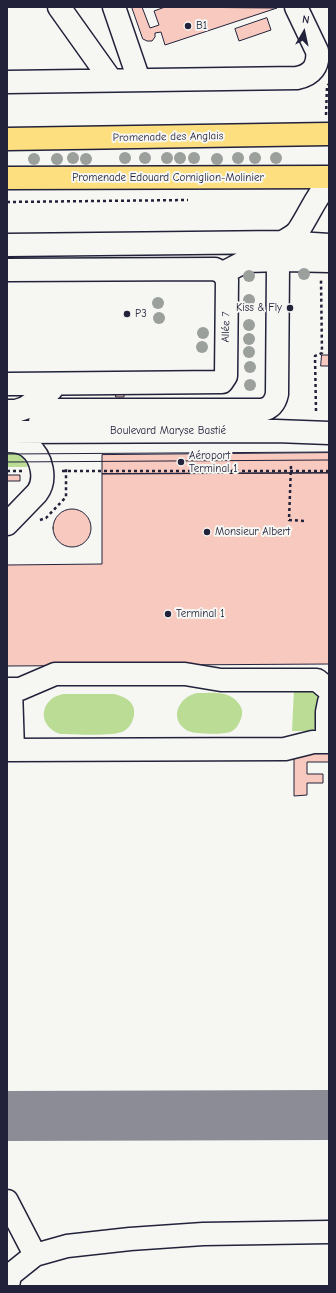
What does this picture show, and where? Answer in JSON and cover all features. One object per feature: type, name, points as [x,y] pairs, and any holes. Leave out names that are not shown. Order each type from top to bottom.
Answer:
[{"type":"main road","name":"Promenade des Anglais","points":[[7,139],[327,127]]},
{"type":"main road","name":"Promenade Edouard Corniglion-Molinier","points":[[7,178],[329,176]]},
{"type":"street","points":[[59,7],[111,80]]},
{"type":"street","points":[[114,7],[139,80]]},
{"type":"street","points":[[7,82],[290,78],[305,76],[315,68],[318,56],[296,7]]},
{"type":"street","points":[[7,411],[21,410],[46,404],[180,410],[262,410],[271,407],[277,394],[277,268],[289,238],[298,231],[316,198],[329,182]]},
{"type":"street","points":[[7,245],[283,251],[325,269]]},
{"type":"street","points":[[7,270],[215,269],[223,273],[246,261],[283,251],[329,245]]},
{"type":"street","name":"Allée 7","points":[[7,384],[46,404],[222,382],[226,376],[227,280],[223,273]]},
{"type":"street","points":[[7,399],[46,404],[290,421],[322,417]]},
{"type":"street","points":[[7,422],[46,404]]},
{"type":"street","name":"Boulevard Maryse Bastié","points":[[7,432],[276,431],[329,433]]},
{"type":"street","points":[[7,441],[22,443],[28,446],[35,454],[42,471],[43,478],[41,488],[7,524]]},
{"type":"street","points":[[329,690],[317,680],[221,680],[185,674],[55,674],[20,689],[9,689],[10,750],[285,749],[314,742],[328,742],[327,712],[329,702]]},
{"type":"street","points":[[7,1201],[35,1255]]},
{"type":"street","points":[[8,1279],[35,1255],[67,1246],[130,1239],[203,1234],[329,1232]]},
{"type":"path","points":[[327,86],[327,127]]},
{"type":"path","points":[[7,202],[190,200]]},
{"type":"path","points":[[322,417],[315,356],[322,354],[325,269]]},
{"type":"path","points":[[291,466],[289,520],[306,521]]},
{"type":"path","points":[[7,472],[329,470]]},
{"type":"green space","points":[[7,448],[20,455],[28,467],[7,467]]},
{"type":"green space","points":[[304,688],[317,692],[318,721],[313,731],[292,731],[294,689]]},
{"type":"green space","points":[[197,693],[220,693],[231,696],[240,706],[242,712],[241,719],[236,728],[226,733],[209,734],[191,732],[182,726],[178,721],[178,709],[185,699],[190,695]]},
{"type":"green space","points":[[63,694],[114,694],[127,699],[132,704],[134,710],[131,725],[124,731],[112,734],[60,734],[47,725],[44,713],[45,707],[49,701]]},
{"type":"building","name":"B1","points":[[132,7],[142,7],[150,28],[159,25],[154,11],[165,7],[277,8],[165,45],[161,32],[155,33],[155,37],[152,41],[143,39]]},
{"type":"building","points":[[267,18],[271,30],[239,41],[235,29]]},
{"type":"building","points":[[322,355],[329,355],[329,366],[321,366]]},
{"type":"building","points":[[116,389],[124,389],[124,397],[116,397]]},
{"type":"building","points":[[329,453],[329,473],[102,474],[102,455]]},
{"type":"building","name":"Terminal 1","points":[[329,473],[329,664],[7,666],[7,565],[102,564],[102,474]]},
{"type":"building","points":[[7,475],[20,475],[20,481],[7,481]]},
{"type":"building","points":[[68,509],[76,509],[86,514],[90,521],[90,535],[86,542],[76,547],[68,547],[58,542],[56,539],[53,532],[53,524],[58,514],[61,512]]},
{"type":"building","points":[[329,746],[329,762],[307,762],[307,774],[323,774],[323,783],[307,783],[307,795],[294,796],[294,750]]},
{"type":"taxiway","points":[[7,1116],[329,1115]]},
{"type":"tram line","points":[[7,454],[329,452]]},
{"type":"tram line","points":[[7,462],[329,460]]},
{"type":"place","name":"B1","points":[[188,26]]},
{"type":"place","name":"Kiss & Fly","points":[[290,308]]},
{"type":"place","name":"P3","points":[[127,314]]},
{"type":"place","name":"Aéroport Terminal 1","points":[[181,462]]},
{"type":"place","name":"Monsieur Albert","points":[[207,532]]},
{"type":"place","name":"Terminal 1","points":[[168,614]]}]
